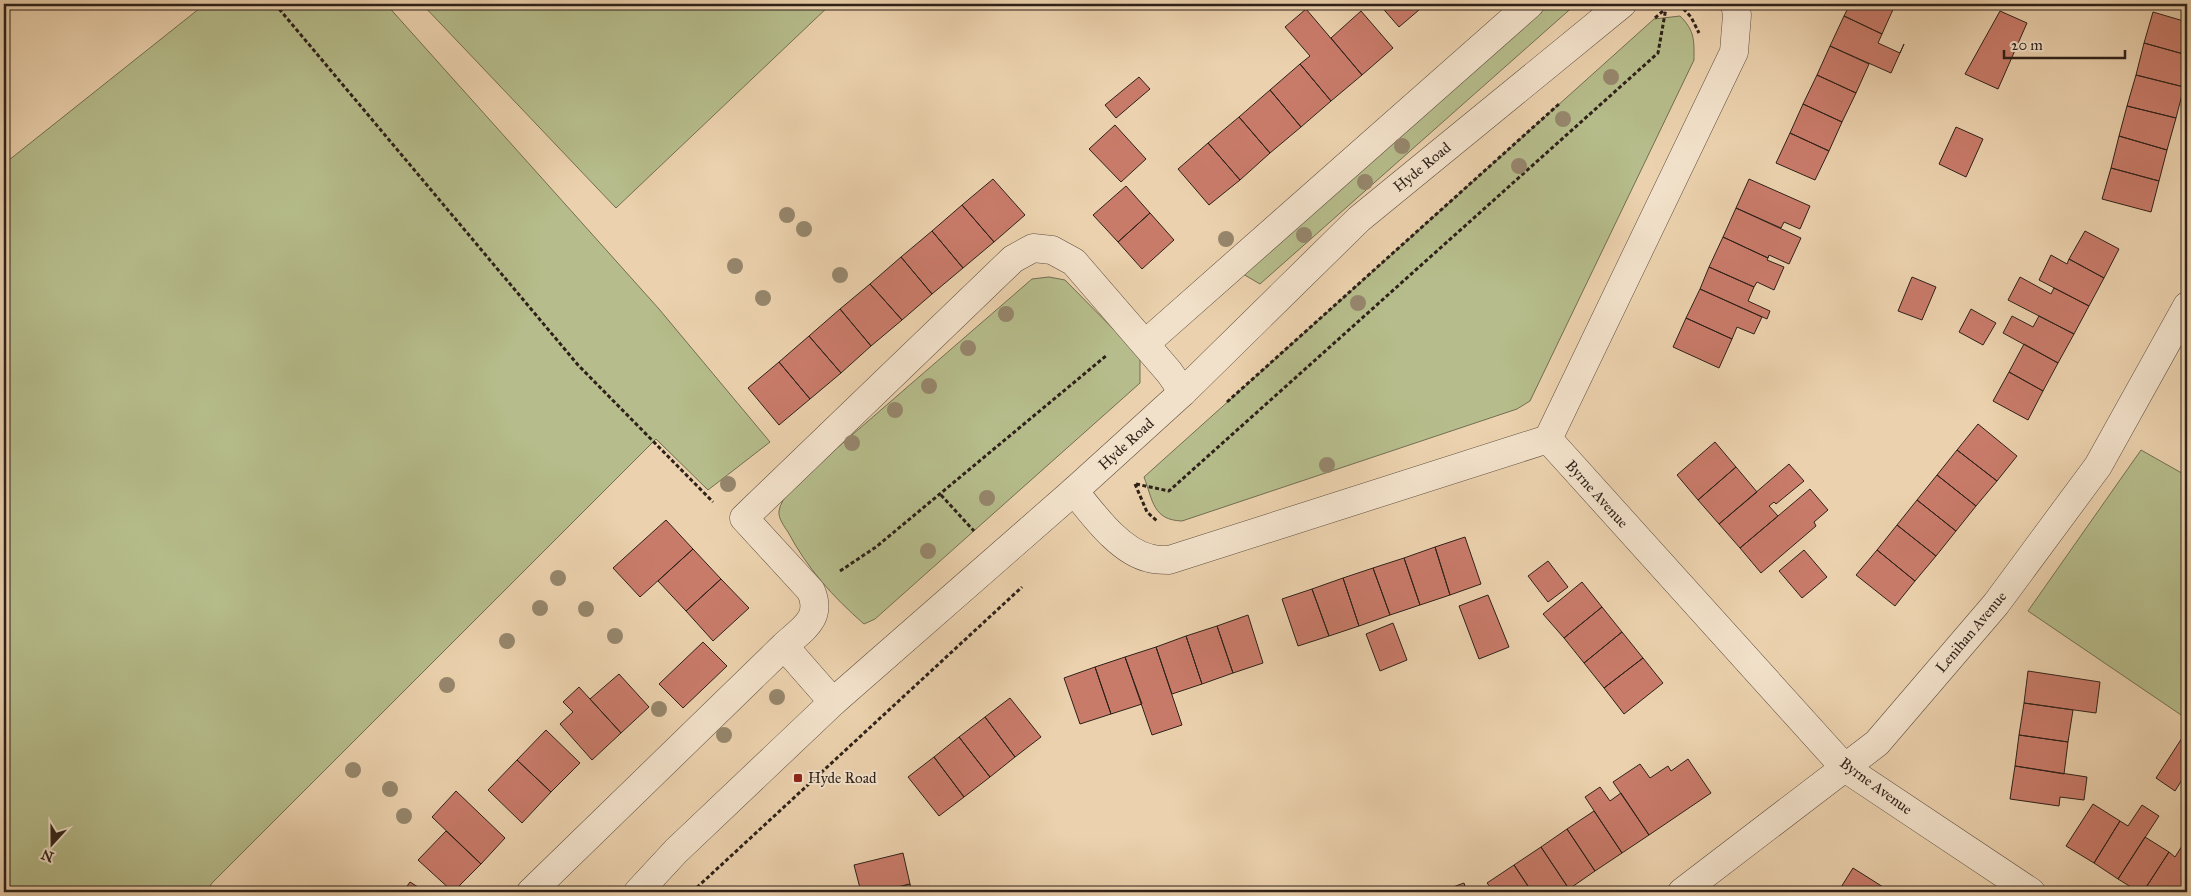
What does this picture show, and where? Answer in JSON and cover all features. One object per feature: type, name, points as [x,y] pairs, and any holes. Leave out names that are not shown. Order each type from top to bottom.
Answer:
[{"type":"street","points":[[1140,338],[1530,4]]},
{"type":"street","name":"Hyde Road","points":[[638,892],[676,851],[833,702],[1074,491],[1183,392],[1358,219],[1622,4]]},
{"type":"street","points":[[1074,491],[1096,518],[1125,547],[1148,558],[1168,560],[1548,439],[1734,52],[1737,15],[1734,4]]},
{"type":"street","points":[[531,892],[811,620],[816,603],[811,591],[744,518],[1013,258],[1033,248],[1052,250],[1074,262],[1140,338],[1183,392]]},
{"type":"street","name":"Lenihan Avenue","points":[[1682,892],[1877,743],[1996,604],[2098,466],[2187,306]]},
{"type":"street","name":"Byrne Avenue","points":[[1548,439],[1845,768],[2031,892]]},
{"type":"street","points":[[784,646],[833,702]]},
{"type":"path","points":[[275,4],[578,365],[720,509],[744,518]]},
{"type":"path","points":[[1654,19],[1671,4]]},
{"type":"path","points":[[1679,4],[1691,17],[1700,38]]},
{"type":"path","points":[[1135,484],[1168,492],[1658,53],[1666,8]]},
{"type":"path","points":[[1224,404],[1565,99]]},
{"type":"path","points":[[811,591],[876,548],[1140,338]]},
{"type":"path","points":[[1096,518],[1142,477]]},
{"type":"path","points":[[1135,484],[1147,512],[1159,523]]},
{"type":"path","points":[[941,495],[980,537]]},
{"type":"path","points":[[692,892],[1023,586]]},
{"type":"green space","points":[[205,4],[386,4],[659,309],[770,442],[708,490],[656,439],[212,883],[206,892],[4,892],[4,164]]},
{"type":"green space","points":[[422,4],[831,4],[616,208]]},
{"type":"green space","points":[[1544,4],[1576,4],[1260,284],[1243,274]]},
{"type":"green space","points":[[1680,16],[1689,26],[1693,36],[1694,60],[1530,401],[1517,409],[1182,521],[1172,520],[1160,513],[1152,501],[1144,477],[1654,19]]},
{"type":"green space","points":[[1049,277],[1065,280],[1140,356],[1140,383],[875,619],[864,624],[831,593],[812,570],[780,519],[780,506],[790,491],[807,474],[1032,279]]},
{"type":"green space","points":[[2141,450],[2187,476],[2187,719],[2028,611]]},
{"type":"building","points":[[1379,4],[1426,4],[1399,27]]},
{"type":"building","points":[[1850,4],[1895,5],[1882,34],[1844,16]]},
{"type":"building","points":[[1306,9],[1362,75],[1331,101],[1300,64],[1310,56],[1285,27]]},
{"type":"building","points":[[1361,11],[1393,48],[1362,75],[1331,38]]},
{"type":"building","points":[[2000,11],[2027,23],[1998,89],[1965,74]]},
{"type":"building","points":[[2153,12],[2187,22],[2187,55],[2144,43]]},
{"type":"building","points":[[1844,16],[1882,34],[1878,43],[1900,53],[1891,73],[1830,46]]},
{"type":"building","points":[[2144,43],[2187,55],[2187,76],[2184,87],[2136,75]]},
{"type":"building","points":[[1830,46],[1869,64],[1856,93],[1817,75]]},
{"type":"building","points":[[1300,64],[1331,101],[1301,127],[1270,90]]},
{"type":"building","points":[[1817,75],[1856,93],[1842,122],[1803,104]]},
{"type":"building","points":[[2136,75],[2184,87],[2176,118],[2127,106]]},
{"type":"building","points":[[1139,77],[1150,89],[1116,118],[1105,105]]},
{"type":"building","points":[[1270,90],[1301,127],[1270,153],[1239,117]]},
{"type":"building","points":[[1803,104],[1842,122],[1829,151],[1790,133]]},
{"type":"building","points":[[2127,106],[2176,118],[2167,150],[2119,136]]},
{"type":"building","points":[[1239,117],[1270,153],[1240,180],[1208,143]]},
{"type":"building","points":[[1115,125],[1146,159],[1121,182],[1089,149]]},
{"type":"building","points":[[1956,127],[1983,139],[1966,177],[1939,164]]},
{"type":"building","points":[[1790,133],[1829,151],[1815,180],[1776,163]]},
{"type":"building","points":[[2119,136],[2167,150],[2159,181],[2111,168]]},
{"type":"building","points":[[1208,143],[1240,180],[1209,205],[1178,169]]},
{"type":"building","points":[[2111,168],[2159,181],[2151,212],[2102,199]]},
{"type":"building","points":[[993,179],[1025,215],[994,242],[962,205]]},
{"type":"building","points":[[1749,179],[1810,206],[1800,229],[1784,222],[1781,228],[1736,208]]},
{"type":"building","points":[[1126,186],[1150,213],[1118,242],[1093,215]]},
{"type":"building","points":[[962,205],[994,242],[963,268],[932,231]]},
{"type":"building","points":[[1736,208],[1801,238],[1789,264],[1769,255],[1768,258],[1723,237]]},
{"type":"building","points":[[1150,213],[1174,240],[1142,269],[1118,242]]},
{"type":"building","points":[[932,231],[963,268],[932,294],[901,257]]},
{"type":"building","points":[[2085,231],[2119,249],[2104,278],[2069,259]]},
{"type":"building","points":[[1723,237],[1784,267],[1774,290],[1757,282],[1754,287],[1709,267]]},
{"type":"building","points":[[2051,255],[2067,264],[2069,259],[2104,278],[2089,306],[2039,280]]},
{"type":"building","points":[[901,257],[932,294],[902,320],[870,284]]},
{"type":"building","points":[[1709,267],[1754,287],[1748,301],[1770,311],[1767,319],[1700,289]]},
{"type":"building","points":[[1912,277],[1936,287],[1922,320],[1898,311]]},
{"type":"building","points":[[2020,277],[2051,294],[2054,288],[2089,306],[2074,334],[2008,300]]},
{"type":"building","points":[[870,284],[902,320],[871,346],[840,309]]},
{"type":"building","points":[[1700,289],[1762,317],[1754,334],[1737,327],[1732,339],[1686,318]]},
{"type":"building","points":[[840,309],[871,346],[841,373],[809,336]]},
{"type":"building","points":[[1971,309],[1996,323],[1983,345],[1959,332]]},
{"type":"building","points":[[2012,316],[2033,327],[2039,316],[2074,334],[2058,363],[2003,333]]},
{"type":"building","points":[[1686,318],[1732,339],[1719,368],[1673,347]]},
{"type":"building","points":[[809,336],[841,373],[810,399],[779,362]]},
{"type":"building","points":[[2024,344],[2058,363],[2043,391],[2009,372]]},
{"type":"building","points":[[779,362],[810,399],[779,425],[748,388]]},
{"type":"building","points":[[2009,372],[2043,391],[2028,420],[1993,401]]},
{"type":"building","points":[[1978,424],[2017,456],[1997,481],[1957,450]]},
{"type":"building","points":[[1715,442],[1736,467],[1698,500],[1677,475]]},
{"type":"building","points":[[1957,450],[1997,481],[1976,506],[1937,475]]},
{"type":"building","points":[[1789,464],[1804,481],[1776,504],[1774,502],[1769,506],[1778,516],[1740,548],[1719,524]]},
{"type":"building","points":[[1736,467],[1757,492],[1719,524],[1698,500]]},
{"type":"building","points":[[1937,475],[1976,506],[1956,531],[1917,500]]},
{"type":"building","points":[[1810,489],[1828,510],[1814,522],[1816,526],[1761,573],[1740,548]]},
{"type":"building","points":[[1917,500],[1956,531],[1936,556],[1897,525]]},
{"type":"building","points":[[666,520],[693,549],[640,597],[613,568]]},
{"type":"building","points":[[1897,525],[1936,556],[1915,581],[1877,550]]},
{"type":"building","points":[[1465,537],[1481,584],[1450,595],[1435,547]]},
{"type":"building","points":[[1435,547],[1450,595],[1420,605],[1404,558]]},
{"type":"building","points":[[693,549],[721,579],[686,611],[658,581]]},
{"type":"building","points":[[1804,550],[1827,577],[1802,598],[1779,571]]},
{"type":"building","points":[[1877,550],[1915,581],[1895,606],[1856,575]]},
{"type":"building","points":[[1404,558],[1420,605],[1390,615],[1373,568]]},
{"type":"building","points":[[1548,561],[1568,587],[1548,602],[1528,576]]},
{"type":"building","points":[[1373,568],[1390,615],[1359,626],[1343,578]]},
{"type":"building","points":[[1343,578],[1359,626],[1329,636],[1312,589]]},
{"type":"building","points":[[721,579],[749,608],[713,641],[686,611]]},
{"type":"building","points":[[1582,582],[1602,607],[1564,638],[1543,614]]},
{"type":"building","points":[[1312,589],[1329,636],[1298,646],[1282,599]]},
{"type":"building","points":[[1488,595],[1509,647],[1479,659],[1459,606]]},
{"type":"building","points":[[1602,607],[1622,632],[1584,663],[1564,638]]},
{"type":"building","points":[[1248,615],[1263,663],[1233,673],[1217,626]]},
{"type":"building","points":[[1393,623],[1407,660],[1380,671],[1366,634]]},
{"type":"building","points":[[1217,626],[1233,673],[1202,684],[1186,636]]},
{"type":"building","points":[[1622,632],[1643,658],[1604,688],[1584,663]]},
{"type":"building","points":[[1186,636],[1202,684],[1172,694],[1156,647]]},
{"type":"building","points":[[703,642],[727,666],[683,708],[659,684]]},
{"type":"building","points":[[1156,647],[1182,725],[1152,735],[1125,657]]},
{"type":"building","points":[[1125,657],[1142,704],[1111,714],[1095,667]]},
{"type":"building","points":[[1643,658],[1663,683],[1624,714],[1604,688]]},
{"type":"building","points":[[1095,667],[1111,714],[1080,724],[1064,678]]},
{"type":"building","points":[[2028,671],[2100,682],[2096,713],[2024,703]]},
{"type":"building","points":[[619,674],[649,707],[621,733],[590,699]]},
{"type":"building","points":[[579,687],[621,733],[592,760],[560,724],[573,712],[563,702]]},
{"type":"building","points":[[1010,698],[1041,737],[1015,757],[985,717]]},
{"type":"building","points":[[2024,703],[2073,710],[2068,742],[2019,735]]},
{"type":"building","points":[[985,717],[1015,757],[990,777],[959,737]]},
{"type":"building","points":[[546,730],[580,763],[551,792],[517,760]]},
{"type":"building","points":[[2019,735],[2068,742],[2064,774],[2015,766]]},
{"type":"building","points":[[959,737],[990,777],[964,797],[934,757]]},
{"type":"building","points":[[2182,738],[2187,742],[2187,772],[2175,791],[2156,778]]},
{"type":"building","points":[[934,757],[964,797],[939,816],[908,777]]},
{"type":"building","points":[[1688,759],[1711,793],[1649,835],[1613,782],[1640,764],[1650,778],[1668,766],[1671,771]]},
{"type":"building","points":[[517,760],[551,792],[522,823],[488,790]]},
{"type":"building","points":[[2015,766],[2087,777],[2084,800],[2060,797],[2059,806],[2010,799]]},
{"type":"building","points":[[1600,787],[1610,801],[1621,793],[1649,835],[1622,853],[1585,797]]},
{"type":"building","points":[[456,791],[505,838],[481,864],[432,817]]},
{"type":"building","points":[[2093,804],[2120,821],[2094,863],[2066,846]]},
{"type":"building","points":[[2142,805],[2159,816],[2118,879],[2094,863],[2120,821],[2128,826]]},
{"type":"building","points":[[1594,811],[1622,853],[1595,871],[1567,829]]},
{"type":"building","points":[[1567,829],[1595,871],[1569,889],[1541,847]]},
{"type":"building","points":[[446,831],[481,864],[453,892],[418,860]]},
{"type":"building","points":[[2145,837],[2169,852],[2143,892],[2139,892],[2118,879]]},
{"type":"building","points":[[2187,838],[2187,884],[2182,892],[2143,892],[2169,852],[2175,857]]},
{"type":"building","points":[[1541,847],[1569,889],[1563,892],[1532,892],[1514,865]]},
{"type":"building","points":[[903,853],[910,884],[878,892],[861,892],[854,865]]},
{"type":"building","points":[[1514,865],[1532,892],[1494,892],[1487,883]]},
{"type":"building","points":[[1853,868],[1891,892],[1838,892]]},
{"type":"building","points":[[410,882],[426,892],[403,892]]},
{"type":"building","points":[[1464,883],[1467,892],[1439,892]]},
{"type":"building","points":[[910,884],[912,892],[878,892]]},
{"type":"building","points":[[1391,887],[1392,892],[1377,892]]},
{"type":"place","name":"Hyde Road","points":[[798,778]]}]
